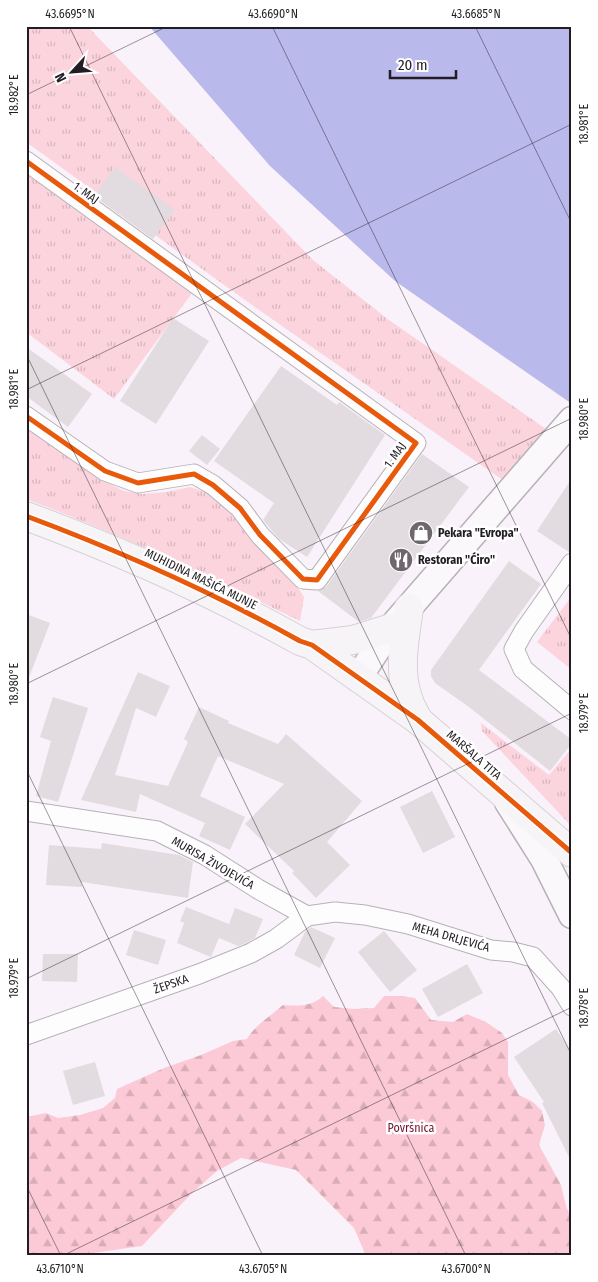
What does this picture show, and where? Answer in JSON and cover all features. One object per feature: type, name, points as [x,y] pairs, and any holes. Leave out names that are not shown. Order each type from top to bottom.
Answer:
[{"type":"main road","points":[[358,678],[391,628],[572,420]]},
{"type":"main road","name":"MUHIDINA MAŠIĆA MUNJE","points":[[26,516],[93,541],[196,587],[300,641],[312,645],[358,678]]},
{"type":"main road","points":[[409,608],[404,653],[404,680],[408,699],[418,720]]},
{"type":"main road","points":[[312,645],[353,640],[391,628]]},
{"type":"main road","name":"MARŠALA TITA","points":[[358,678],[418,720],[572,853]]},
{"type":"main road","points":[[502,793],[544,859],[572,915]]},
{"type":"street","name":"1. MAJ","points":[[26,162],[416,443],[317,580],[303,579],[260,534],[240,508],[213,485],[194,474],[138,483],[105,471],[26,416]]},
{"type":"street","points":[[572,563],[524,631],[514,649],[523,669],[572,710]]},
{"type":"street","name":"MURISA ŽIVOJEVIĆA","points":[[26,812],[157,831],[205,855],[258,889],[306,916]]},
{"type":"street","name":"MEHA DRLJEVIĆA","points":[[306,916],[335,912],[365,915],[408,924],[491,950],[513,952],[533,957],[561,988],[572,1006]]},
{"type":"street","name":"ŽEPSKA","points":[[26,1034],[199,974],[251,953],[276,939],[306,916]]},
{"type":"green space","points":[[26,26],[87,26],[313,260],[389,320],[546,429],[504,481],[252,305],[26,142]]},
{"type":"green space","points":[[26,171],[195,289],[114,399],[26,332]]},
{"type":"green space","points":[[26,425],[108,483],[124,491],[143,494],[190,487],[211,494],[231,507],[289,574],[304,597],[300,621],[130,541],[26,499]]},
{"type":"green space","points":[[572,596],[572,670],[537,642]]},
{"type":"green space","points":[[481,723],[549,775],[572,748],[572,827],[482,731]]},
{"type":"green space","name":"Površnica","points":[[323,996],[334,1007],[354,1009],[374,1008],[384,996],[415,998],[431,1020],[453,1022],[467,1014],[486,1022],[502,1033],[508,1042],[508,1075],[519,1095],[533,1102],[542,1111],[545,1125],[539,1145],[561,1185],[566,1206],[572,1220],[572,1256],[366,1256],[354,1228],[296,1170],[241,1158],[217,1171],[191,1194],[142,1246],[73,1256],[26,1256],[26,1117],[46,1113],[58,1118],[80,1115],[103,1108],[115,1098],[117,1089],[233,1041],[247,1039],[259,1025],[283,1005],[309,1004]]},
{"type":"water","points":[[149,26],[572,26],[572,404],[395,281],[270,166]]},
{"type":"building","points":[[115,167],[175,210],[153,239],[94,196]]},
{"type":"building","points":[[173,318],[209,341],[156,424],[120,401]]},
{"type":"building","points":[[26,347],[92,394],[68,427],[26,396]]},
{"type":"building","points":[[281,366],[337,405],[339,402],[385,435],[307,557],[279,539],[263,520],[274,503],[214,461]]},
{"type":"building","points":[[202,435],[220,449],[207,465],[189,451]]},
{"type":"building","points":[[422,454],[469,487],[371,618],[359,622],[318,591],[326,587]]},
{"type":"building","points":[[572,478],[572,552],[569,552],[537,531]]},
{"type":"building","points":[[509,561],[541,584],[479,670],[572,740],[572,743],[550,771],[469,707],[435,683],[431,676],[431,670]]},
{"type":"building","points":[[26,614],[50,623],[28,680],[26,680]]},
{"type":"building","points":[[138,672],[170,686],[156,717],[136,708],[115,775],[168,786],[188,742],[184,739],[199,707],[229,721],[228,723],[278,744],[286,734],[362,801],[327,842],[350,865],[316,898],[292,873],[294,871],[245,824],[284,784],[218,756],[200,796],[245,817],[230,850],[199,836],[205,823],[140,794],[136,812],[81,800]]},
{"type":"building","points":[[53,697],[88,708],[58,802],[36,796],[51,741],[40,737]]},
{"type":"building","points":[[432,791],[455,837],[423,853],[400,807]]},
{"type":"building","points":[[102,843],[179,855],[193,862],[188,898],[82,882],[82,887],[46,885],[49,845],[101,849]]},
{"type":"building","points":[[186,907],[229,924],[235,908],[263,919],[255,938],[246,943],[238,946],[219,938],[211,957],[177,943],[184,923],[180,921]]},
{"type":"building","points":[[311,927],[335,938],[320,968],[294,955],[305,932]]},
{"type":"building","points":[[134,930],[166,940],[158,965],[126,955]]},
{"type":"building","points":[[384,931],[417,970],[390,992],[358,952]]},
{"type":"building","points":[[43,954],[78,954],[77,982],[42,981]]},
{"type":"building","points":[[467,964],[483,993],[438,1017],[422,989]]},
{"type":"building","points":[[556,1029],[572,1053],[572,1163],[542,1103],[544,1102],[514,1057]]},
{"type":"building","points":[[95,1062],[105,1096],[73,1105],[63,1071]]},
{"type":"cycle path","points":[[26,161],[416,443],[317,580],[303,579],[260,535],[240,508],[213,485],[194,474],[138,483],[105,471],[26,416]]},
{"type":"cycle path","points":[[26,516],[96,543],[165,573],[300,641],[312,645],[418,720],[572,853]]},
{"type":"place","name":"Pekara \"Evropa\"","points":[[421,533]]},
{"type":"place","name":"Restoran \"Ćiro\"","points":[[401,560]]}]
